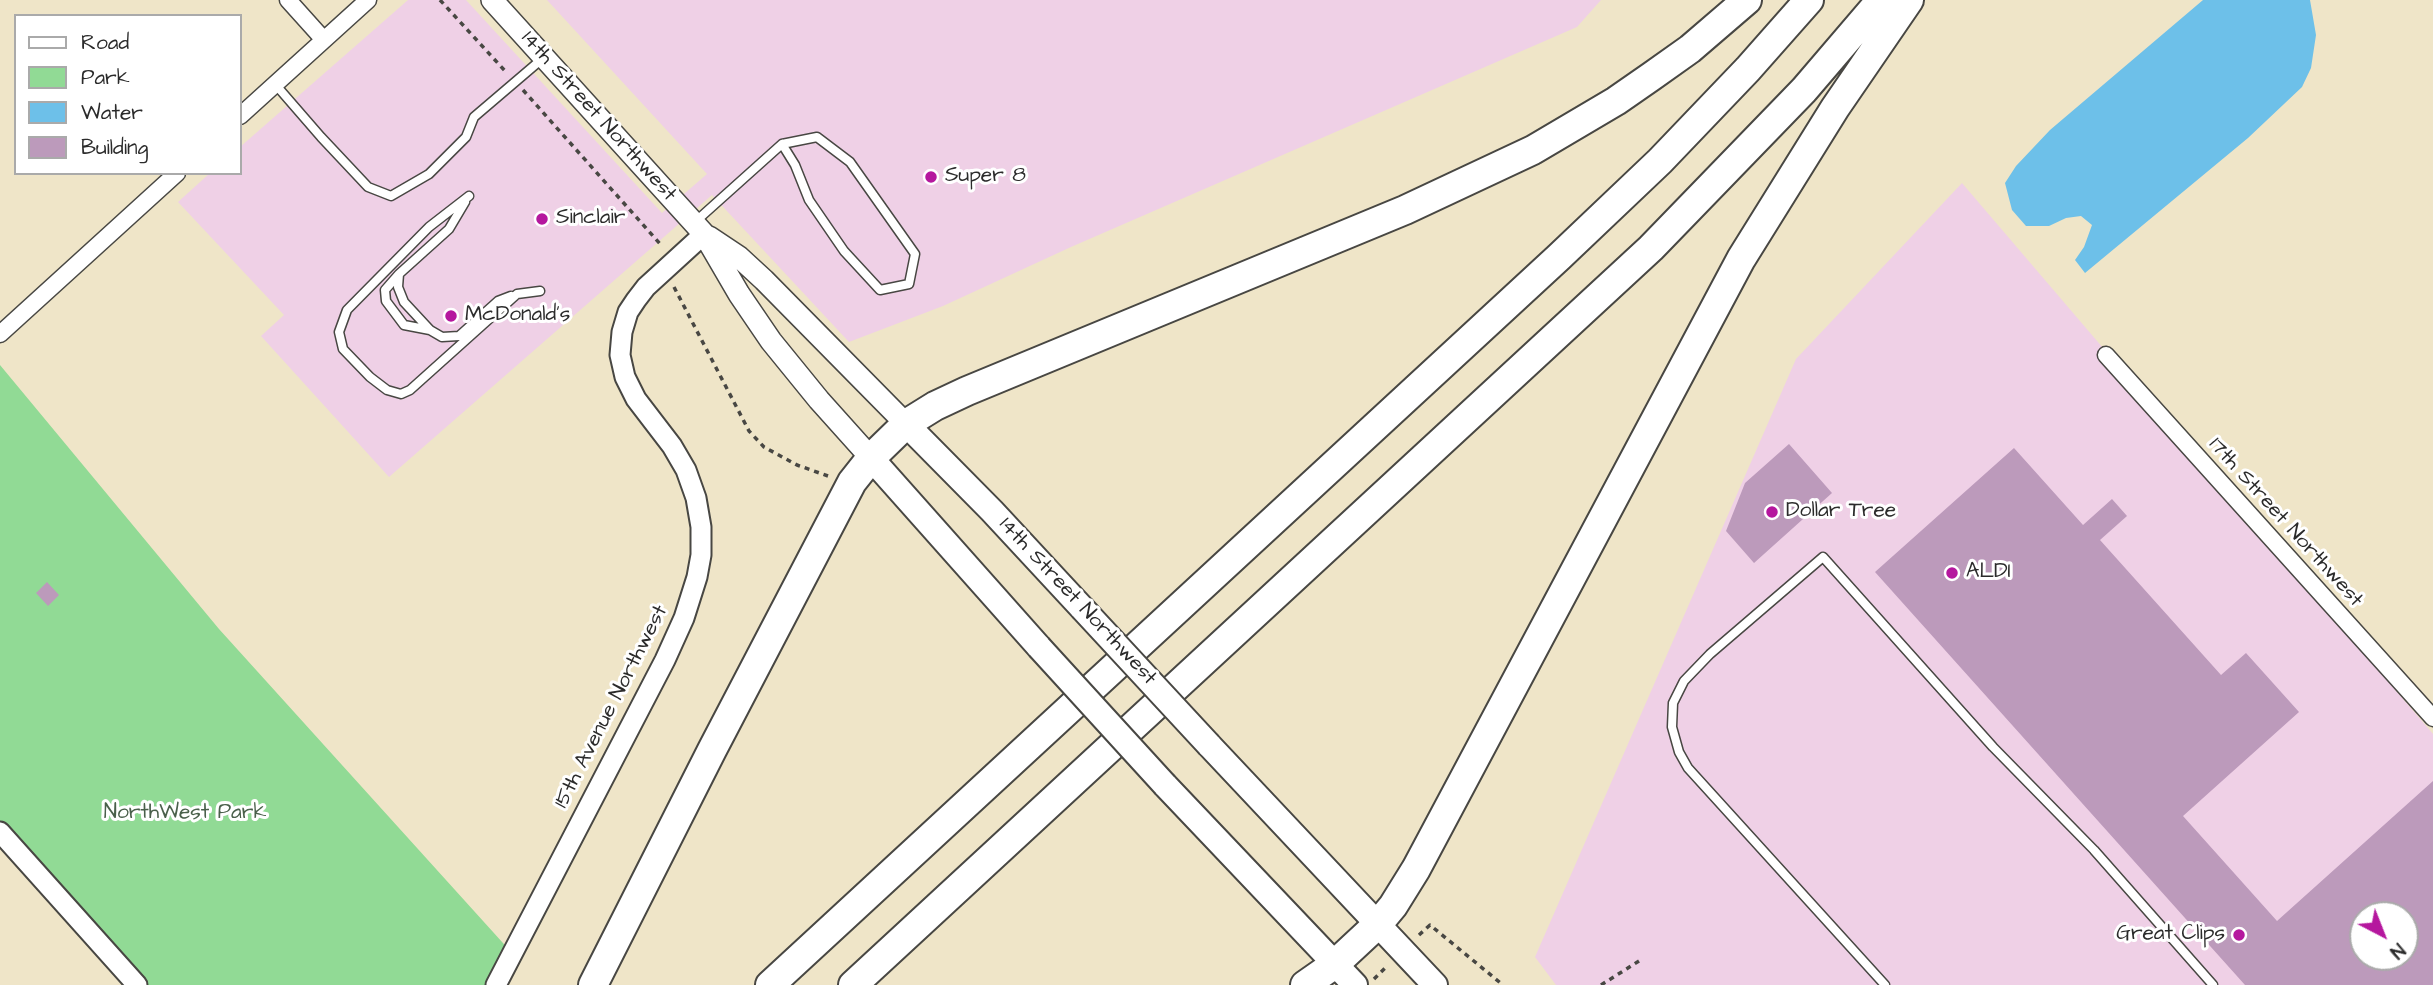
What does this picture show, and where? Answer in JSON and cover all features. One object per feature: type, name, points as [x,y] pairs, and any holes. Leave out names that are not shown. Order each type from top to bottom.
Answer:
[{"type":"highway","points":[[593,985],[852,482],[871,458],[906,424],[967,391],[1405,210],[1533,150],[1616,101],[1652,76],[1690,49],[1747,0]]},
{"type":"highway","points":[[770,985],[1660,161],[1809,0]]},
{"type":"highway","points":[[853,985],[1641,257],[1778,118],[1881,0]]},
{"type":"highway","points":[[1305,985],[1335,964],[1378,924],[1393,906],[1447,815],[1611,500],[1741,259],[1828,119],[1909,0]]},
{"type":"main road","name":"14th Street Northwest","points":[[492,0],[700,228],[764,279],[992,510],[1435,985]]},
{"type":"main road","name":"14th Street Northwest","points":[[700,228],[739,295],[771,341],[819,400],[1165,785],[1355,985]]},
{"type":"street","points":[[288,0],[324,40]]},
{"type":"street","points":[[242,114],[368,0]]},
{"type":"street","points":[[0,334],[175,175]]},
{"type":"street","name":"15th Avenue Northwest","points":[[495,985],[665,660],[684,618],[697,577],[701,536],[696,498],[686,470],[672,446],[636,399],[625,377],[620,355],[622,332],[628,312],[646,287],[668,267],[700,228]]},
{"type":"street","name":"17th Street Northwest","points":[[2106,355],[2433,718]]},
{"type":"street","points":[[0,832],[137,985]]},
{"type":"lane","points":[[275,84],[368,187],[391,196],[429,174],[466,137],[474,117],[544,57]]},
{"type":"lane","points":[[700,228],[782,144],[817,137],[850,162],[915,254],[909,284],[880,290],[844,251],[809,200],[795,165],[782,144]]},
{"type":"lane","points":[[430,330],[404,324],[386,301],[385,290],[449,229],[469,196],[429,227],[347,310],[340,332],[343,349],[370,377],[387,390],[401,394],[410,390],[517,293]]},
{"type":"lane","points":[[399,274],[398,287],[404,302],[430,330],[442,337],[459,336],[498,301],[517,293],[541,291]]},
{"type":"lane","points":[[1885,985],[1688,768],[1679,752],[1672,727],[1673,703],[1684,681],[1710,654],[1823,558],[1993,747],[2102,859],[2213,985]]},
{"type":"path","points":[[440,0],[661,243],[674,287],[749,432],[764,447],[797,465],[852,482]]},
{"type":"path","points":[[1430,925],[1503,985]]},
{"type":"path","points":[[1601,985],[1639,961]]},
{"type":"shaded area","points":[[408,0],[466,0],[662,213],[707,174],[547,0],[1601,0],[1577,27],[1071,247],[943,306],[849,342],[712,195],[389,477],[261,336],[284,315],[178,202],[208,175],[242,175],[242,145]]},
{"type":"shaded area","points":[[1962,183],[2433,734],[2433,985],[1556,985],[1535,957],[1796,359]]},
{"type":"green space","name":"NorthWest Park","points":[[0,365],[219,629],[512,953],[494,985],[137,985],[0,832]]},
{"type":"water","points":[[2203,0],[2310,0],[2316,35],[2311,68],[2302,87],[2248,138],[2085,273],[2075,260],[2084,247],[2092,225],[2081,216],[2066,218],[2049,226],[2026,226],[2012,210],[2005,183],[2016,166],[2050,130]]},
{"type":"building","name":"Dollar Tree","points":[[1789,444],[1832,493],[1754,563],[1726,531],[1745,483]]},
{"type":"building","points":[[2014,448],[2083,525],[2112,499],[2127,516],[2100,540],[2221,675],[2246,653],[2299,712],[2183,816],[2277,921],[2433,781],[2433,985],[2245,985],[1875,572]]},
{"type":"building","points":[[47,582],[59,595],[48,606],[36,593]]},
{"type":"place","name":"Super 8","points":[[931,177]]},
{"type":"place","name":"Sinclair","points":[[542,219]]},
{"type":"place","name":"McDonald's","points":[[451,316]]},
{"type":"place","name":"Dollar Tree","points":[[1772,512]]},
{"type":"place","name":"ALDI","points":[[1952,573]]},
{"type":"place","name":"Great Clips","points":[[2239,935]]}]
